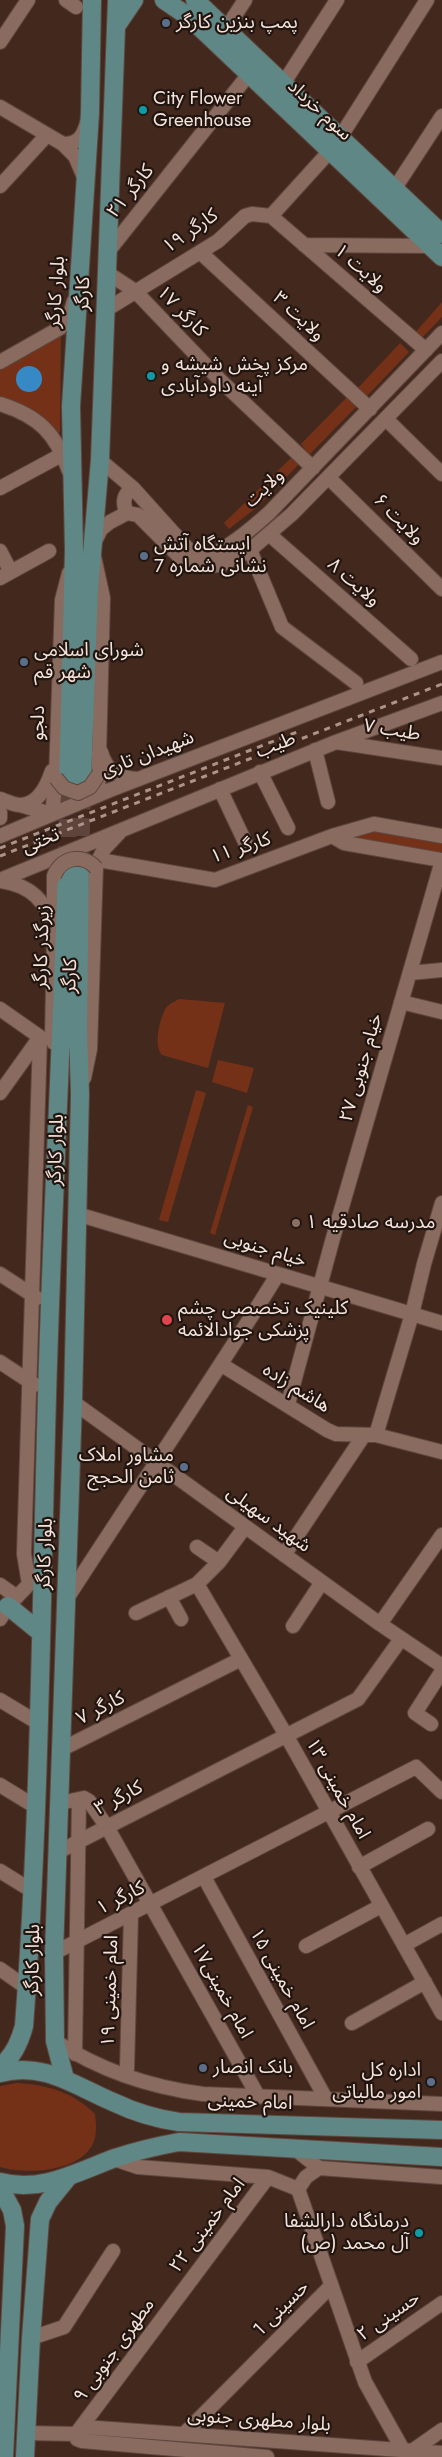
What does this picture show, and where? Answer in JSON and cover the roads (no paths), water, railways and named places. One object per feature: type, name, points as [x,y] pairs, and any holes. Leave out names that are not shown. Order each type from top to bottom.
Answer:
[{"type":"main road","name":"کارگر","points":[[81,588],[92,547],[100,460],[117,0]]},
{"type":"main road","points":[[116,26],[134,0]]},
{"type":"main road","name":"سوم خرداد","points":[[164,0],[181,10],[330,151],[438,245]]},
{"type":"main road","name":"سوم خرداد","points":[[195,0],[395,188],[438,245]]},
{"type":"main road","name":"بلوار کارگر","points":[[78,2],[90,113],[71,406],[74,550],[81,588]]},
{"type":"main road","points":[[71,406],[80,417],[86,418],[93,414],[104,315]]},
{"type":"main road","points":[[69,780],[81,588]]},
{"type":"main road","name":"زیرگذر کارگر","points":[[58,1034],[79,866]]},
{"type":"main road","name":"بلوار کارگر","points":[[0,2067],[6,2062],[20,2041],[24,2026],[34,1892],[40,1724],[40,1632],[47,1391],[61,1057],[58,1034]]},
{"type":"main road","name":"بلوار کارگر","points":[[58,1034],[80,1094],[73,1402],[54,1953],[55,2041],[66,2079]]},
{"type":"main road","points":[[54,1213],[77,1214]]},
{"type":"main road","points":[[9,1608],[40,1632]]},
{"type":"main road","points":[[28,1982],[33,1993],[38,1996],[48,1991],[54,1976]]},
{"type":"main road","name":"امام خمینی","points":[[0,2073],[21,2069],[34,2069],[66,2079],[113,2103],[160,2119],[179,2122],[442,2130]]},
{"type":"main road","points":[[0,2182],[34,2185],[69,2176],[146,2148],[179,2142],[442,2157]]},
{"type":"main road","points":[[25,2457],[40,2219],[48,2202],[69,2176]]},
{"type":"main road","points":[[0,2188],[12,2210],[14,2220],[4,2393],[4,2457]]},
{"type":"main road","points":[[14,2220],[18,2214],[26,2211],[34,2213],[40,2219]]},
{"type":"main road","points":[[3,2431],[26,2433]]},
{"type":"street","points":[[0,42],[28,0]]},
{"type":"street","points":[[226,29],[245,0]]},
{"type":"street","points":[[283,84],[337,0]]},
{"type":"street","points":[[341,136],[427,0]]},
{"type":"street","name":"کارگر ۲۱","points":[[107,252],[249,74]]},
{"type":"street","points":[[0,107],[63,144],[75,156],[85,181]]},
{"type":"street","points":[[63,144],[76,143],[82,138],[90,113]]},
{"type":"street","points":[[395,188],[442,116]]},
{"type":"street","points":[[0,186],[47,135]]},
{"type":"street","points":[[271,216],[330,151]]},
{"type":"street","name":"کارگر ۱۹","points":[[104,315],[135,291],[218,241],[245,216],[252,214],[271,216]]},
{"type":"street","name":"ولایت ۱","points":[[271,216],[426,350]]},
{"type":"street","points":[[304,245],[438,245]]},
{"type":"street","name":"ولایت ۳","points":[[200,252],[370,409]]},
{"type":"street","name":"کارگر ۱۷","points":[[106,272],[135,291],[221,381],[313,468]]},
{"type":"street","points":[[0,362],[60,328],[70,315],[79,280]]},
{"type":"street","name":"ولایت","points":[[218,559],[313,468],[442,333]]},
{"type":"street","name":"ولایت","points":[[187,556],[199,566],[250,550],[270,534],[328,478],[441,363]]},
{"type":"street","points":[[0,404],[24,414],[48,430],[63,454],[74,483]]},
{"type":"street","points":[[386,419],[442,474]]},
{"type":"street","points":[[0,488],[63,454]]},
{"type":"street","points":[[100,460],[133,488],[176,538],[187,556]]},
{"type":"street","name":"ولایت ۶","points":[[328,478],[442,589]]},
{"type":"street","points":[[127,513],[124,498],[127,491],[133,488]]},
{"type":"street","points":[[92,547],[102,530],[127,513],[138,515],[187,556]]},
{"type":"street","name":"ولایت ۸","points":[[270,534],[411,660]]},
{"type":"street","name":"شهیدان تاری","points":[[92,547],[103,598],[98,794],[442,662]]},
{"type":"street","name":"دلجو","points":[[52,814],[69,780],[56,756],[62,600],[74,550]]},
{"type":"street","points":[[250,550],[282,626],[356,683]]},
{"type":"street","points":[[0,551],[5,575],[49,551]]},
{"type":"street","name":"طیب","points":[[125,827],[315,750],[442,703]]},
{"type":"street","points":[[425,709],[442,714]]},
{"type":"street","name":"طیب ۷","points":[[336,742],[442,758]]},
{"type":"street","points":[[100,747],[102,758],[113,773],[139,779]]},
{"type":"street","points":[[315,750],[328,802]]},
{"type":"street","points":[[20,805],[32,801],[40,795],[50,776],[56,756]]},
{"type":"street","points":[[260,772],[288,828]]},
{"type":"street","points":[[69,780],[64,788],[78,793],[90,787],[99,774]]},
{"type":"street","points":[[220,789],[247,846]]},
{"type":"street","points":[[0,836],[98,794]]},
{"type":"street","points":[[0,799],[52,814]]},
{"type":"street","points":[[0,812],[0,818]]},
{"type":"street","name":"کارگر ۱۱","points":[[79,866],[215,880],[332,836],[374,824],[442,836]]},
{"type":"street","points":[[54,932],[79,866],[104,849],[125,827]]},
{"type":"street","name":"تختی","points":[[0,880],[125,827]]},
{"type":"street","points":[[332,836],[344,843],[442,860]]},
{"type":"street","name":"خیام جنوبی ۲۷","points":[[288,1404],[442,860]]},
{"type":"street","name":"کارگر","points":[[79,866],[90,1050],[80,1094]]},
{"type":"street","points":[[0,880],[12,882],[36,897],[45,906],[54,932],[58,1034],[32,1294],[24,1554],[29,1584]]},
{"type":"street","points":[[410,973],[442,970]]},
{"type":"street","points":[[401,1002],[442,1012]]},
{"type":"street","points":[[0,1009],[58,1034]]},
{"type":"street","points":[[0,1093],[58,1034]]},
{"type":"street","points":[[284,1555],[370,1435],[412,1314],[442,1203]]},
{"type":"street","name":"خیام جنوبی","points":[[77,1214],[442,1323]]},
{"type":"street","points":[[0,1274],[50,1306]]},
{"type":"street","points":[[65,1602],[156,1460],[222,1365],[278,1274]]},
{"type":"street","points":[[0,1362],[47,1391]]},
{"type":"street","name":"هاشم زاده","points":[[222,1365],[336,1434],[370,1435],[442,1452]]},
{"type":"street","name":"شهید سهیلی","points":[[73,1402],[156,1460],[380,1624],[442,1666]]},
{"type":"street","points":[[136,1613],[197,1584],[220,1562],[245,1526]]},
{"type":"street","points":[[380,1624],[442,1535]]},
{"type":"street","points":[[197,1548],[220,1562]]},
{"type":"street","points":[[0,1585],[9,1608],[42,1570]]},
{"type":"street","points":[[293,1626],[322,1582]]},
{"type":"street","name":"امام خمینی ۱۳","points":[[197,1584],[286,1735],[442,2013]]},
{"type":"street","points":[[169,1597],[181,1618]]},
{"type":"street","name":"کارگر ۳","points":[[58,1852],[358,1698],[401,1639]]},
{"type":"street","name":"کارگر ۷","points":[[60,1750],[241,1659]]},
{"type":"street","points":[[431,1724],[415,1713],[442,1671]]},
{"type":"street","points":[[0,1700],[40,1724]]},
{"type":"street","name":"کارگر ۱","points":[[54,1953],[416,1768],[442,1792]]},
{"type":"street","points":[[0,1785],[36,1807]]},
{"type":"street","points":[[60,1803],[79,1799],[75,2054]]},
{"type":"street","name":"امام خمینی۱۷","points":[[79,1799],[89,1801],[107,1827],[258,2096]]},
{"type":"street","points":[[359,1867],[428,1829]]},
{"type":"street","points":[[0,1871],[34,1892]]},
{"type":"street","name":"امام خمینی ۱۵","points":[[204,1877],[326,2099]]},
{"type":"street","points":[[306,1946],[381,1906]]},
{"type":"street","name":"امام خمینی ۱۹","points":[[127,2069],[131,1914]]},
{"type":"street","points":[[404,1945],[442,1924]]},
{"type":"street","points":[[0,1970],[28,1982]]},
{"type":"street","points":[[352,2023],[425,1982]]},
{"type":"street","points":[[55,2041],[75,2054],[126,2078],[169,2090],[203,2094],[442,2104]]},
{"type":"street","points":[[295,2149],[319,2168],[442,2177]]},
{"type":"street","points":[[114,2159],[138,2167],[268,2177],[298,2189],[365,2382],[408,2450],[442,2430]]},
{"type":"street","points":[[298,2189],[306,2177],[319,2168]]},
{"type":"street","name":"امام خمینی ۲۲","points":[[177,2297],[268,2177]]},
{"type":"street","points":[[31,2338],[64,2327],[113,2251]]},
{"type":"street","name":"حسینی 1","points":[[184,2434],[331,2286]]},
{"type":"street","name":"مطهری جنوبی ۹","points":[[80,2430],[177,2297]]},
{"type":"street","name":"حسینی ۲","points":[[357,2362],[442,2303]]},
{"type":"street","name":"بلوار مطهری جنوبی","points":[[80,2430],[78,2439],[82,2442],[267,2457]]},
{"type":"street","name":"بلوار مطهری جنوبی","points":[[26,2433],[80,2430],[184,2434],[442,2453]]},
{"type":"water","points":[[29,366],[38,370],[42,379],[38,388],[29,392],[20,388],[16,379],[20,370]]},
{"type":"tunnel","points":[[67,864],[68,783]]},
{"type":"tunnel","points":[[80,863],[82,786]]},
{"type":"railway","points":[[0,856],[442,684]]},
{"type":"railway","points":[[0,848],[297,732]]},
{"type":"place","name":"پمپ بنزین کارگر","points":[[166,23]]},
{"type":"place","name":"City Flower Greenhouse","points":[[143,110]]},
{"type":"place","name":"مرکز پخش شیشه و آینه داودآبادی","points":[[151,376]]},
{"type":"place","name":"ایستگاه آتش نشانی شماره 7","points":[[144,556]]},
{"type":"place","name":"شورای اسلامی شهر قم","points":[[24,662]]},
{"type":"place","name":"مدرسه صادقیه ۱","points":[[296,1223]]},
{"type":"place","name":"کلینیک تخصصی چشم پزشکی جوادالائمه","points":[[167,1320]]},
{"type":"place","name":"مشاور املاک ثامن الحجج","points":[[184,1467]]},
{"type":"place","name":"بانک انصار","points":[[203,2068]]},
{"type":"place","name":"اداره کل امور مالیاتی","points":[[431,2082]]},
{"type":"place","name":"درمانگاه دارالشفا آل محمد (ص)","points":[[419,2233]]}]
